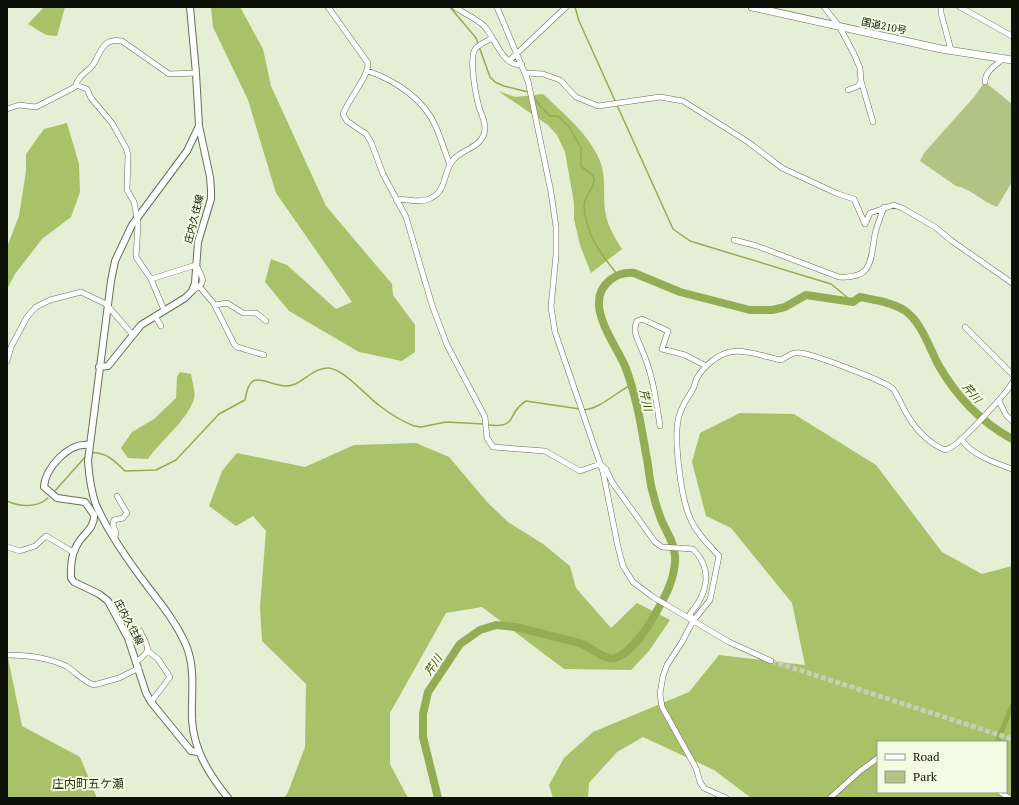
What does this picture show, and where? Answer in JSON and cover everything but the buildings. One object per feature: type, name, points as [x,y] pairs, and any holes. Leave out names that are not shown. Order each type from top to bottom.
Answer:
[{"type":"highway","name":"国道210号","points":[[752,7],[951,50],[1012,60]]},
{"type":"main road","name":"庄内久住線","points":[[190,7],[199,126],[210,177],[211,190],[211,199],[198,242],[195,283],[192,291]]},
{"type":"main road","name":"庄内久住線","points":[[199,126],[187,151],[137,219],[123,242],[115,261],[107,306],[88,461],[90,480],[96,504],[103,518],[114,537],[165,609],[186,646],[193,680],[192,720],[198,752],[211,776],[228,798]]},
{"type":"main road","points":[[99,368],[108,366],[132,334],[141,325],[185,298],[192,291]]},
{"type":"main road","points":[[89,445],[85,444],[65,452],[44,482],[44,487],[57,498],[85,502],[92,511],[94,520]]},
{"type":"main road","name":"庄内久住線","points":[[94,520],[92,526],[76,545],[73,552],[71,578],[74,582],[99,594],[108,601],[128,638],[138,664],[146,692],[151,702],[191,751],[198,752]]},
{"type":"street","points":[[328,7],[368,64],[368,71],[348,102],[344,114],[347,121],[366,134],[371,142],[396,200],[406,217],[432,305],[447,345],[479,404],[484,417],[487,438],[492,447],[545,451],[580,471],[600,464]]},
{"type":"street","points":[[455,7],[484,25],[509,60],[522,65]]},
{"type":"street","points":[[497,7],[527,78],[538,128],[556,227],[556,255],[552,293],[552,314],[555,332],[608,491],[619,555],[628,574],[638,586],[729,642],[771,660]]},
{"type":"street","points":[[509,60],[566,7]]},
{"type":"street","points":[[824,7],[839,26],[857,60],[873,122]]},
{"type":"street","points":[[941,7],[941,13],[951,50]]},
{"type":"street","points":[[960,7],[1012,36]]},
{"type":"street","points":[[396,200],[426,200],[439,192],[446,181],[450,165],[455,158],[480,141],[484,133],[485,122],[474,82],[473,55],[476,48],[492,38]]},
{"type":"street","points":[[7,109],[19,105],[36,107],[58,97],[76,85],[78,77],[92,66],[100,49],[115,40],[122,41],[169,74],[196,73]]},
{"type":"street","points":[[984,82],[988,72],[1003,59]]},
{"type":"street","points":[[368,71],[385,77],[400,86],[426,109],[435,125],[450,165]]},
{"type":"street","points":[[525,73],[543,74],[560,80],[576,97],[598,106],[660,97],[683,101],[748,142],[782,168],[838,194],[854,199],[865,224],[870,213],[894,205],[902,208],[936,227],[952,241],[1012,283]]},
{"type":"street","points":[[848,90],[858,86],[862,81]]},
{"type":"street","points":[[76,85],[87,89],[91,98],[112,123],[126,148],[128,155],[127,190],[134,202],[139,232],[136,257],[151,279],[164,310]]},
{"type":"street","points":[[734,240],[756,246],[839,277],[851,277],[862,274],[869,266],[875,233],[884,208]]},
{"type":"street","points":[[151,279],[196,265],[203,278],[200,287],[192,291]]},
{"type":"street","points":[[200,287],[215,306],[237,347],[264,355]]},
{"type":"street","points":[[7,361],[11,347],[27,317],[43,302],[81,292],[107,306],[132,334]]},
{"type":"street","points":[[215,306],[227,303],[243,313],[256,313],[266,321]]},
{"type":"street","points":[[155,316],[162,326]]},
{"type":"street","points":[[660,426],[654,385],[648,363],[635,332],[637,320],[642,319],[668,331],[662,349],[685,355],[706,366]]},
{"type":"street","points":[[965,328],[1012,374]]},
{"type":"street","points":[[726,798],[704,788],[700,782],[696,768],[662,707],[660,694],[663,676],[693,621],[710,600],[719,556],[706,542],[691,520],[680,472],[679,415],[685,400],[693,389],[697,378],[706,366],[729,352],[781,360],[792,353],[802,352],[890,386],[904,406],[907,414],[915,426],[934,445],[945,450],[953,446],[961,439],[997,403],[1012,383]]},
{"type":"street","points":[[997,403],[1012,421]]},
{"type":"street","points":[[961,439],[972,451],[1000,465],[1012,469]]},
{"type":"street","points":[[600,464],[606,469],[644,528],[655,542],[662,547],[693,549],[705,570],[707,580],[706,587],[698,605],[690,614],[693,621]]},
{"type":"street","points":[[114,537],[116,533],[112,525],[114,520],[123,518],[128,513],[117,496]]},
{"type":"street","points":[[94,520],[103,518]]},
{"type":"street","points":[[7,547],[20,551],[35,546],[46,536],[73,552]]},
{"type":"street","points":[[7,655],[32,657],[61,664],[67,667],[80,679],[94,685],[119,678],[138,664],[145,656],[148,651],[148,647],[140,631]]},
{"type":"street","points":[[148,651],[158,659],[170,677],[151,702]]},
{"type":"street","points":[[830,798],[860,771],[877,759]]},
{"type":"green space","points":[[44,7],[65,7],[57,36],[46,35],[28,24]]},
{"type":"green space","points":[[211,7],[240,7],[263,49],[271,86],[326,206],[392,284],[393,295],[415,325],[415,352],[402,361],[359,352],[289,311],[265,282],[271,259],[287,265],[336,309],[352,302],[276,193],[248,100],[213,27]]},
{"type":"green space","points":[[985,82],[1012,104],[1012,182],[997,207],[966,189],[956,186],[920,161],[924,153],[974,97]]},
{"type":"green space","points":[[498,91],[515,97],[543,94],[575,124],[595,151],[602,168],[606,216],[612,233],[622,249],[591,273],[580,245],[574,219],[574,203],[565,152],[557,135],[548,125]]},
{"type":"green space","points":[[67,123],[79,164],[80,192],[71,217],[42,239],[15,274],[7,289],[7,247],[19,216],[26,171],[26,154],[44,129]]},
{"type":"green space","points":[[180,372],[191,374],[194,399],[191,407],[180,423],[148,459],[128,458],[121,448],[132,432],[154,419],[176,398],[177,377]]},
{"type":"green space","points":[[740,413],[794,414],[876,465],[942,552],[982,574],[1012,566],[1012,798],[751,798],[714,770],[643,737],[617,752],[589,783],[588,798],[553,798],[549,785],[564,758],[593,732],[689,692],[719,655],[805,665],[792,603],[731,528],[706,516],[692,462],[700,433]]},
{"type":"green space","points":[[416,443],[449,457],[488,503],[508,522],[543,544],[570,566],[576,588],[611,628],[637,603],[670,620],[649,651],[631,670],[564,669],[482,607],[446,613],[390,713],[390,764],[408,798],[284,798],[288,792],[305,747],[306,684],[262,641],[260,607],[266,531],[253,516],[236,526],[209,506],[222,471],[237,453],[305,467],[354,445]]},
{"type":"green space","points":[[7,653],[22,726],[80,757],[97,798],[7,798]]},
{"type":"waterway","points":[[450,7],[476,38],[490,77],[495,82],[504,86],[528,92]]},
{"type":"waterway","points":[[575,7],[579,21],[673,229],[690,241],[831,284],[853,302]]},
{"type":"waterway","points":[[534,97],[540,106],[550,116],[558,116],[569,127],[581,148],[581,166],[592,174],[594,179],[594,183],[584,205],[587,225],[594,242],[617,274]]},
{"type":"waterway","name":"芹川","points":[[438,798],[423,737],[423,714],[428,692],[460,644],[480,630],[496,625],[516,627],[579,643],[605,657],[614,658],[626,652],[643,634],[671,583],[675,565],[675,556],[671,541],[660,516],[652,488],[635,399],[625,366],[609,335],[600,310],[600,296],[602,290],[610,280],[621,274],[634,273],[680,292],[750,310],[772,310],[785,307],[806,295],[853,302],[860,297],[894,305],[904,310],[916,321],[939,366],[962,398],[980,417],[1012,439]]},
{"type":"waterway","points":[[90,453],[105,455],[125,471],[156,470],[176,460],[219,414],[245,400],[247,390],[250,384],[254,381],[259,380],[285,386],[291,385],[317,371],[329,368],[342,373],[374,402],[401,420],[414,426],[421,427],[446,422],[484,424]]},
{"type":"waterway","points":[[583,410],[601,404],[631,385]]},
{"type":"waterway","points":[[488,425],[498,425],[509,422],[520,406],[526,401],[580,409]]},
{"type":"waterway","points":[[54,492],[86,456]]},
{"type":"waterway","points":[[7,501],[28,506],[39,504],[48,498]]},
{"type":"waterway","points":[[997,741],[1012,706]]},
{"type":"tunnel","points":[[771,661],[1012,739]]},
{"type":"district","name":"庄内町五ケ瀬","points":[[88,783]]}]
